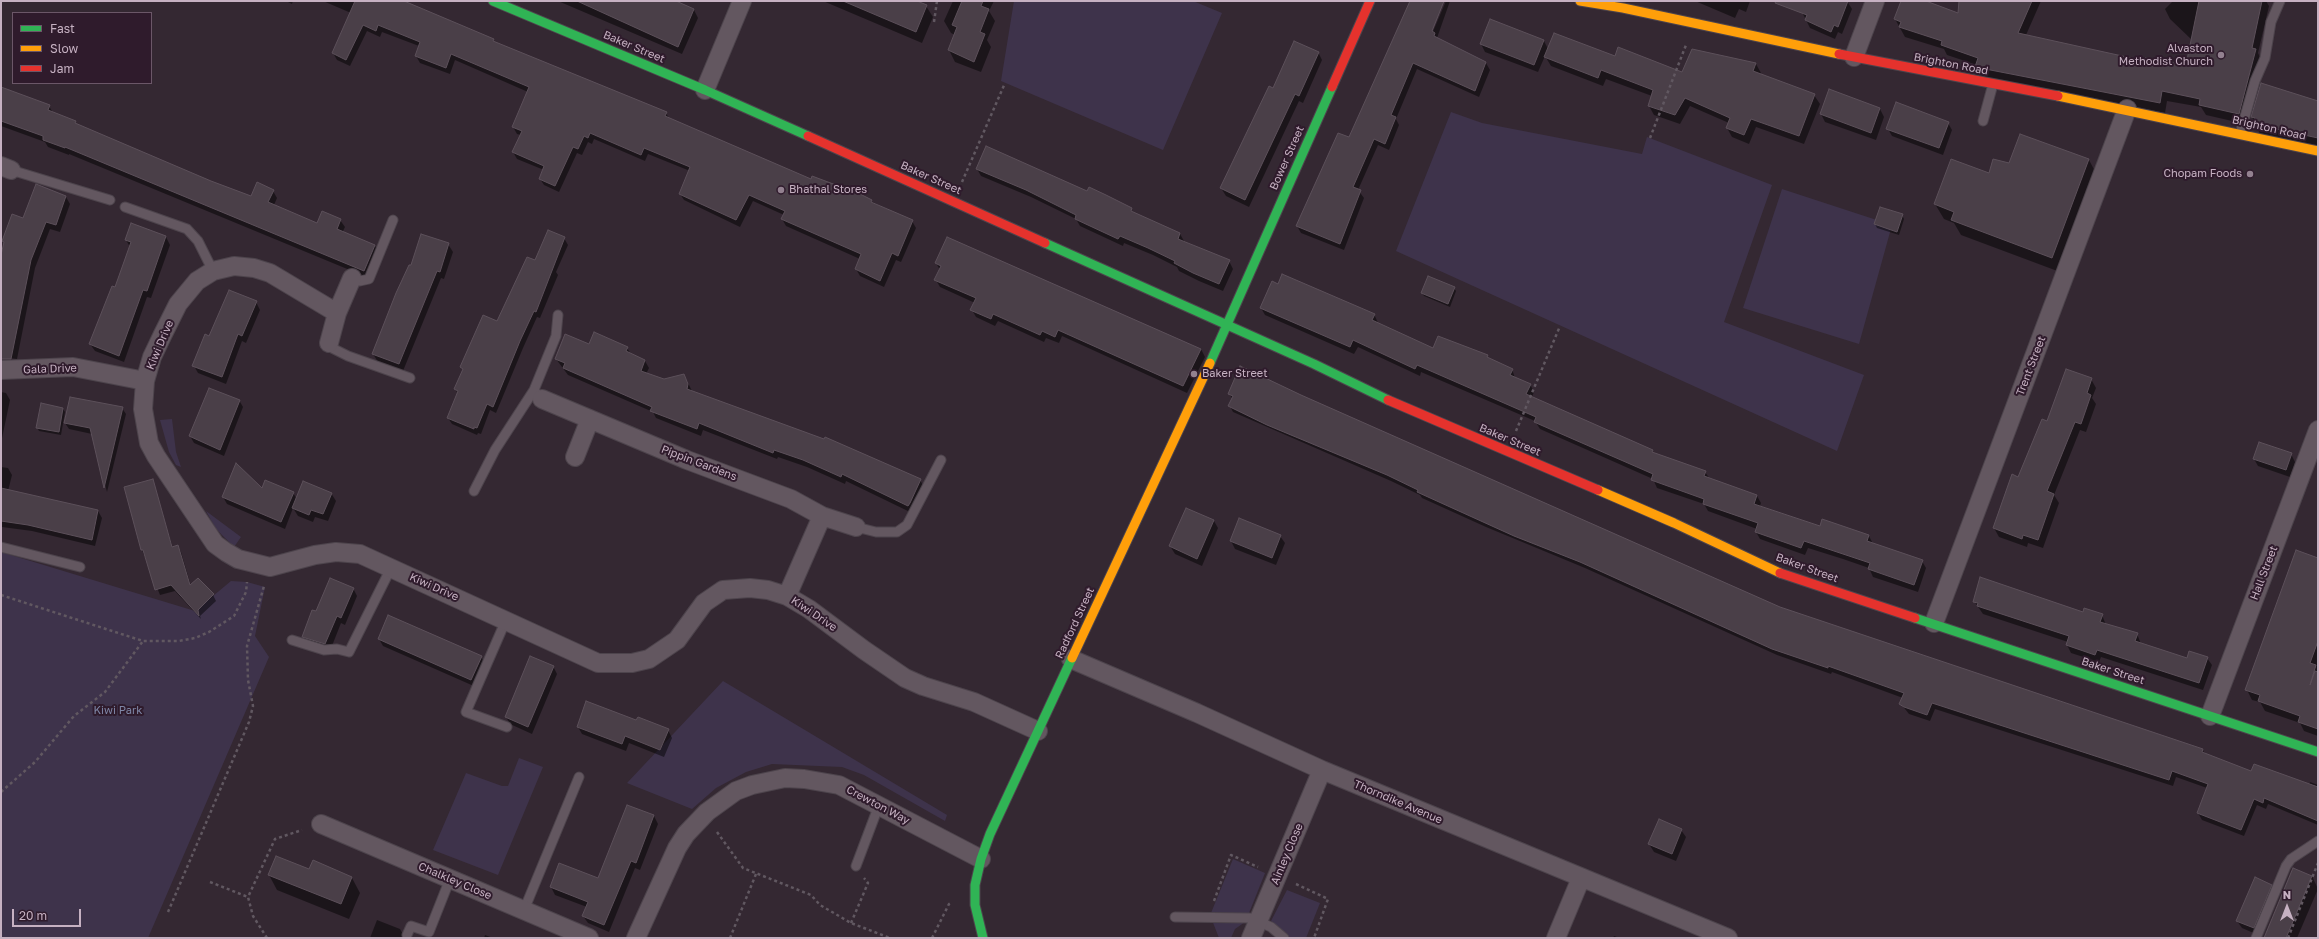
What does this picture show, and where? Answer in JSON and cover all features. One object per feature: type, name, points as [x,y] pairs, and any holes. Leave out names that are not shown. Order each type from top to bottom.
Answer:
[{"type":"street","name":"Baker Street","points":[[493,1],[705,90],[1314,364],[1399,405],[1674,523],[1780,573],[2318,752]]},
{"type":"street","points":[[705,90],[742,1]]},
{"type":"street","name":"Bower Street","points":[[1227,326],[1370,1]]},
{"type":"street","name":"Brighton Road","points":[[1580,1],[1624,5],[1694,24],[1854,57],[2127,109],[2318,151]]},
{"type":"street","points":[[1854,57],[1875,1]]},
{"type":"street","name":"Trent Street","points":[[1934,623],[2127,109]]},
{"type":"street","name":"Kiwi Drive","points":[[337,313],[270,273],[239,266],[213,271],[197,281],[178,304],[152,357],[145,381],[143,409],[145,427],[156,456],[215,544],[235,557],[250,563],[270,567],[315,555],[336,552],[360,554],[598,663],[632,663],[649,659],[677,640],[696,611],[704,603],[723,590],[750,588],[768,590],[787,596],[829,622],[864,650],[905,678],[923,686],[974,702],[1038,731]]},
{"type":"street","points":[[329,343],[337,313],[352,278]]},
{"type":"street","name":"Radford Street","points":[[983,938],[974,898],[977,873],[981,859],[1038,731],[1227,326]]},
{"type":"street","name":"Gala Drive","points":[[1,370],[73,367],[145,381]]},
{"type":"street","name":"Pippin Gardens","points":[[538,394],[590,419],[687,460],[791,499],[822,516],[856,527]]},
{"type":"street","points":[[575,457],[590,419]]},
{"type":"street","name":"Hall Street","points":[[2210,716],[2318,430]]},
{"type":"street","points":[[787,596],[822,516]]},
{"type":"street","name":"Thorndike Avenue","points":[[1071,660],[1197,713],[1322,770],[1728,938]]},
{"type":"street","name":"Ainley Close","points":[[1251,938],[1322,770]]},
{"type":"street","name":"Crewton Way","points":[[636,938],[677,848],[686,834],[707,812],[736,792],[752,785],[785,778],[804,779],[839,785],[879,804],[981,859]]},
{"type":"street","name":"Chalkley Close","points":[[321,824],[589,938]]},
{"type":"street","points":[[1556,938],[1581,878]]},
{"type":"lane","points":[[2240,134],[2254,81],[2265,58],[2271,22],[2280,1]]},
{"type":"lane","points":[[1983,121],[1993,84]]},
{"type":"lane","points":[[6,168],[110,200]]},
{"type":"lane","points":[[125,207],[187,229],[198,241],[213,271]]},
{"type":"lane","points":[[352,278],[360,282],[369,279],[393,220]]},
{"type":"lane","points":[[474,491],[495,450],[538,394],[556,336],[558,315]]},
{"type":"lane","points":[[329,343],[332,348],[348,356],[410,378]]},
{"type":"lane","points":[[856,527],[876,532],[897,532],[907,525],[941,460]]},
{"type":"lane","points":[[1,547],[80,567]]},
{"type":"lane","points":[[292,640],[324,650],[337,649],[349,652],[391,568]]},
{"type":"lane","points":[[506,620],[466,712],[507,727]]},
{"type":"lane","points":[[524,910],[579,776]]},
{"type":"lane","points":[[856,866],[879,804]]},
{"type":"lane","points":[[2256,938],[2286,866],[2291,859],[2318,841]]},
{"type":"lane","points":[[407,935],[411,926],[428,932],[450,879]]},
{"type":"lane","points":[[1175,917],[1250,918],[1258,920],[1271,927],[1284,938]]},
{"type":"path","points":[[934,22],[937,1]]},
{"type":"path","points":[[1650,138],[1694,24]]},
{"type":"path","points":[[954,201],[1004,83]]},
{"type":"path","points":[[1507,452],[1560,326]]},
{"type":"path","points":[[1,595],[143,641],[178,641],[195,638],[209,632],[234,616],[246,592],[250,563]]},
{"type":"path","points":[[168,912],[249,722],[253,706],[248,680],[247,646],[270,567]]},
{"type":"path","points":[[1,792],[35,762],[74,716],[104,692],[143,641]]},
{"type":"path","points":[[707,812],[712,826],[742,868],[811,895],[820,905],[851,923],[890,938]]},
{"type":"path","points":[[267,938],[253,916],[248,897],[275,840],[321,824]]},
{"type":"path","points":[[1207,918],[1231,855],[1328,899],[1314,938]]},
{"type":"path","points":[[2288,938],[2318,863]]},
{"type":"path","points":[[851,923],[868,883],[856,866]]},
{"type":"path","points":[[730,938],[756,874]]},
{"type":"path","points":[[210,882],[248,897]]},
{"type":"path","points":[[932,938],[949,904],[959,899],[974,898]]},
{"type":"green space","points":[[1014,1],[1193,1],[1222,13],[1163,150],[1001,81]]},
{"type":"green space","points":[[1451,112],[1482,123],[1642,154],[1647,137],[1772,185],[1724,322],[1864,375],[1837,451],[1396,251]]},
{"type":"green space","points":[[1782,189],[1892,225],[1859,344],[1743,308]]},
{"type":"green space","points":[[172,419],[176,452],[181,467],[176,465],[169,452],[160,420]]},
{"type":"green space","points":[[206,511],[241,537],[234,547],[216,529]]},
{"type":"green space","name":"Kiwi Park","points":[[1,552],[195,611],[231,581],[247,582],[265,587],[255,636],[269,657],[148,938],[1,938]]},
{"type":"green space","points":[[723,681],[947,815],[945,821],[864,775],[842,767],[772,764],[746,772],[716,788],[692,809],[627,783]]},
{"type":"green space","points":[[519,758],[543,767],[498,875],[433,850],[466,773],[502,786],[508,786]]},
{"type":"green space","points":[[1233,859],[1265,873],[1249,913],[1211,913]]},
{"type":"green space","points":[[1287,890],[1320,903],[1306,938],[1290,938],[1271,921]]},
{"type":"green space","points":[[1212,920],[1245,922],[1235,929],[1231,938],[1219,938]]},
{"type":"building","points":[[355,1],[404,1],[494,39],[493,41],[667,112],[665,116],[811,179],[812,176],[860,194],[872,200],[871,202],[913,220],[898,256],[892,253],[880,281],[855,269],[861,254],[781,219],[785,211],[749,195],[736,220],[679,194],[690,167],[644,148],[641,155],[590,133],[588,138],[584,136],[578,149],[573,147],[555,186],[539,179],[544,166],[512,152],[522,131],[512,127],[529,87],[451,54],[446,68],[415,56],[420,42],[378,25],[376,31],[363,25],[346,60],[332,53]]},
{"type":"building","points":[[577,1],[676,1],[694,9],[678,47]]},
{"type":"building","points":[[843,1],[917,1],[927,5],[916,32]]},
{"type":"building","points":[[962,1],[983,1],[981,6],[989,9],[980,32],[985,34],[974,62],[948,50],[957,27],[952,25]]},
{"type":"building","points":[[1410,1],[1444,1],[1432,31],[1435,33],[1434,36],[1486,62],[1475,91],[1413,63],[1391,115],[1396,117],[1385,144],[1374,139],[1353,187],[1361,190],[1340,244],[1296,226],[1338,133],[1349,137]]},
{"type":"building","points":[[1776,1],[1848,1],[1838,27],[1834,25],[1831,32],[1805,20],[1807,15],[1775,3]]},
{"type":"building","points":[[1901,1],[1926,1],[1958,13],[1959,1],[2032,1],[2018,33],[2145,61],[2145,58],[2186,65],[2199,1],[2262,1],[2252,48],[2256,49],[2239,114],[2199,105],[2200,99],[2162,91],[2160,103],[1975,67],[1978,58],[1941,45],[1942,41],[1899,27],[1901,22],[1894,19]]},
{"type":"building","points":[[1490,19],[1544,40],[1534,65],[1480,44]]},
{"type":"building","points":[[1554,33],[1615,56],[1618,47],[1682,72],[1692,49],[1756,63],[1753,71],[1815,94],[1799,136],[1751,119],[1744,135],[1726,128],[1730,118],[1685,98],[1675,115],[1648,106],[1653,90],[1601,70],[1598,78],[1544,57]]},
{"type":"building","points":[[1294,41],[1319,52],[1299,96],[1295,94],[1245,200],[1220,188],[1269,86],[1273,88]]},
{"type":"building","points":[[2261,83],[2318,101],[2318,138],[2253,124],[2255,118],[2251,117]]},
{"type":"building","points":[[1,87],[50,105],[48,110],[76,121],[75,123],[211,181],[251,196],[257,182],[274,190],[268,202],[317,223],[322,211],[341,219],[337,229],[375,245],[364,271],[65,147],[43,140],[43,136],[1,121]]},
{"type":"building","points":[[1829,89],[1880,108],[1871,133],[1820,114]]},
{"type":"building","points":[[1896,102],[1949,122],[1939,148],[1886,129]]},
{"type":"building","points":[[2020,134],[2089,159],[2052,258],[1951,220],[1954,212],[1934,204],[1951,159],[1989,173],[1993,159],[2009,163]]},
{"type":"building","points":[[986,146],[1087,191],[1089,187],[1132,208],[1131,211],[1180,233],[1178,239],[1230,260],[1219,284],[1193,273],[1174,263],[1175,261],[1148,248],[1120,236],[1118,239],[1075,219],[1076,215],[1026,190],[976,169]]},
{"type":"building","points":[[36,184],[66,196],[56,225],[46,222],[31,260],[11,359],[1,359],[1,255],[4,242],[2,241],[12,214],[23,218]]},
{"type":"building","points":[[1880,207],[1903,214],[1897,232],[1874,224]]},
{"type":"building","points":[[131,223],[166,236],[147,291],[143,290],[119,356],[89,344],[112,286],[115,287],[131,242],[125,240]]},
{"type":"building","points":[[548,230],[565,237],[536,312],[534,311],[520,341],[493,407],[487,404],[477,428],[474,427],[474,429],[447,418],[458,391],[454,389],[463,369],[460,367],[483,315],[497,321],[527,257],[535,260]]},
{"type":"building","points":[[421,234],[449,243],[440,272],[437,271],[399,364],[372,354],[396,293],[409,265],[411,265]]},
{"type":"building","points":[[947,237],[1201,349],[1183,386],[1058,330],[1055,337],[1042,331],[1040,335],[993,314],[991,319],[970,310],[976,298],[934,280],[941,266],[935,263]]},
{"type":"building","points":[[1282,274],[1375,314],[1372,320],[1433,348],[1438,336],[1488,355],[1487,357],[1513,369],[1510,375],[1531,384],[1526,394],[1653,450],[1652,452],[1706,471],[1704,476],[1757,495],[1754,504],[1820,526],[1822,519],[1869,535],[1867,541],[1923,560],[1914,585],[1868,569],[1870,563],[1804,541],[1801,548],[1755,532],[1758,523],[1703,504],[1704,499],[1651,480],[1653,474],[1534,422],[1536,417],[1417,365],[1415,369],[1353,340],[1350,347],[1260,308],[1272,281],[1278,284]]},
{"type":"building","points":[[1428,276],[1455,287],[1448,304],[1421,293]]},
{"type":"building","points":[[229,290],[257,301],[242,336],[238,334],[222,377],[192,366],[205,334],[209,336]]},
{"type":"building","points":[[594,332],[628,347],[626,351],[645,360],[641,371],[664,379],[684,374],[688,384],[687,389],[824,439],[825,437],[921,479],[910,503],[908,506],[842,474],[841,477],[803,460],[774,450],[773,453],[699,423],[697,429],[650,411],[652,407],[563,368],[565,363],[555,359],[565,334],[589,344]]},
{"type":"building","points":[[1240,366],[1301,395],[1780,607],[2203,749],[2202,752],[2251,771],[2254,764],[2318,787],[2318,821],[2264,798],[2263,803],[2254,799],[2241,830],[2197,813],[2208,784],[2172,771],[2169,780],[1932,703],[1927,715],[1904,707],[1899,704],[1904,693],[1828,666],[1828,668],[1772,649],[1580,562],[1514,536],[1417,492],[1418,490],[1387,475],[1267,425],[1228,406],[1233,396],[1228,394]]},
{"type":"building","points":[[2066,369],[2092,378],[2087,393],[2091,395],[2081,424],[2075,422],[2047,491],[2054,494],[2038,540],[2023,535],[2022,539],[1993,528],[2012,474],[2018,477],[2042,419],[2047,421]]},
{"type":"building","points":[[209,388],[240,400],[220,450],[189,436]]},
{"type":"building","points":[[70,397],[123,407],[104,488],[90,428],[64,423]]},
{"type":"building","points":[[41,403],[63,408],[59,432],[36,428]]},
{"type":"building","points":[[2259,442],[2292,453],[2286,470],[2253,459]]},
{"type":"building","points":[[236,463],[262,488],[265,480],[294,492],[281,522],[222,497]]},
{"type":"building","points":[[153,479],[172,547],[178,545],[190,585],[198,578],[214,594],[198,610],[199,616],[171,585],[155,590],[143,550],[141,550],[124,487]]},
{"type":"building","points":[[303,481],[332,493],[323,514],[311,510],[309,515],[292,508]]},
{"type":"building","points":[[1,488],[98,510],[92,540],[28,525],[1,521]]},
{"type":"building","points":[[1186,508],[1214,520],[1197,559],[1169,546]]},
{"type":"building","points":[[1239,518],[1281,535],[1272,558],[1230,541]]},
{"type":"building","points":[[2296,550],[2318,558],[2318,641],[2310,663],[2316,665],[2310,685],[2315,671],[2318,672],[2318,729],[2298,722],[2300,716],[2258,701],[2260,695],[2245,690]]},
{"type":"building","points":[[1980,577],[2083,612],[2084,608],[2103,614],[2100,622],[2138,633],[2135,641],[2187,658],[2189,651],[2208,657],[2199,683],[2097,650],[2095,655],[2066,645],[2069,636],[1977,606],[1978,603],[1973,602]]},
{"type":"building","points":[[330,578],[354,588],[341,618],[337,616],[325,644],[302,637],[312,610],[316,611]]},
{"type":"building","points":[[388,615],[482,656],[471,680],[378,639]]},
{"type":"building","points":[[530,656],[554,666],[528,727],[505,717]]},
{"type":"building","points":[[586,701],[636,720],[638,717],[669,729],[660,750],[625,736],[622,744],[577,727]]},
{"type":"building","points":[[627,805],[654,815],[636,863],[631,861],[604,925],[582,916],[588,902],[550,887],[559,863],[598,878]]},
{"type":"building","points":[[1659,819],[1682,829],[1672,854],[1648,844]]},
{"type":"building","points":[[276,856],[309,869],[313,860],[352,877],[341,904],[268,875]]},
{"type":"building","points":[[2293,868],[2312,876],[2286,938],[2264,938]]},
{"type":"building","points":[[2255,877],[2272,885],[2254,928],[2236,921]]},
{"type":"traffic: fast","points":[[493,1],[705,90],[808,136]]},
{"type":"traffic: fast","points":[[1210,363],[1332,87]]},
{"type":"traffic: fast","points":[[1045,243],[1314,364],[1388,400]]},
{"type":"traffic: fast","points":[[1915,618],[2318,752]]},
{"type":"traffic: fast","points":[[983,938],[975,905],[975,885],[981,859],[990,834],[1072,658]]},
{"type":"traffic: slow","points":[[1580,1],[1623,8],[1839,54]]},
{"type":"traffic: slow","points":[[2058,96],[2318,151]]},
{"type":"traffic: slow","points":[[1072,658],[1210,363]]},
{"type":"traffic: slow","points":[[1598,490],[1674,523],[1780,573]]},
{"type":"traffic: jam","points":[[1332,87],[1370,1]]},
{"type":"traffic: jam","points":[[1839,54],[2058,96]]},
{"type":"traffic: jam","points":[[808,136],[1045,243]]},
{"type":"traffic: jam","points":[[1388,400],[1598,490]]},
{"type":"traffic: jam","points":[[1780,573],[1915,618]]},
{"type":"place","name":"Alvaston Methodist Church","points":[[2221,55]]},
{"type":"place","name":"Chopam Foods","points":[[2250,174]]},
{"type":"place","name":"Bhathal Stores","points":[[781,190]]},
{"type":"place","name":"Baker Street","points":[[1194,374]]}]
